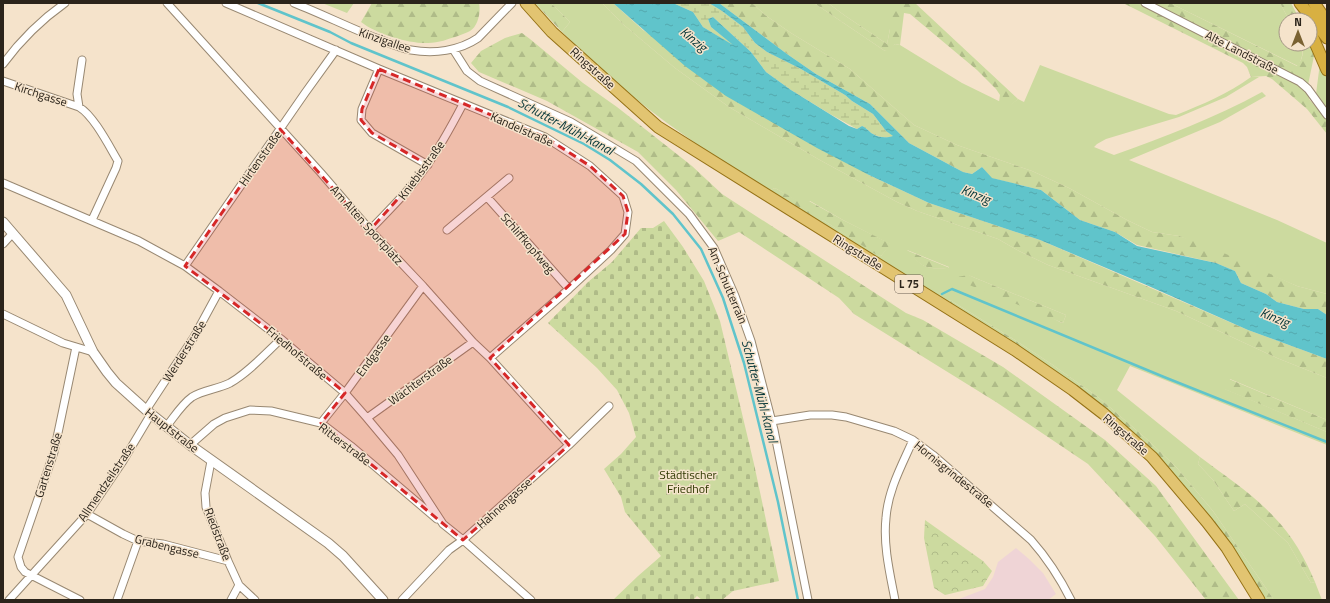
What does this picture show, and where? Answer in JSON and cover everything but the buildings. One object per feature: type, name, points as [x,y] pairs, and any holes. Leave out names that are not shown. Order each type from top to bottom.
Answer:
[{"type":"highway","points":[[1299,3],[1327,38]]},
{"type":"highway","points":[[1314,3],[1327,22]]},
{"type":"highway","points":[[1318,49],[1327,70]]},
{"type":"main road","name":"Ringstraße","points":[[526,3],[552,32],[658,127],[1015,350],[1104,414],[1152,457],[1207,522],[1227,548],[1259,600]]},
{"type":"street","points":[[4,60],[45,18],[65,3]]},
{"type":"street","name":"Am Alten Sportplatz","points":[[167,3],[321,173],[370,230],[472,342],[490,358],[569,445]]},
{"type":"street","name":"Kandelstraße","points":[[226,3],[379,69],[545,137],[590,166],[623,196],[628,212],[625,234],[611,250],[569,289],[490,358]]},
{"type":"street","name":"Kinzigallee","points":[[294,3],[351,28],[409,50],[427,52],[453,49],[472,42],[478,38],[512,3]]},
{"type":"street","name":"Alte Landstraße","points":[[1145,3],[1300,82],[1327,115]]},
{"type":"street","name":"Am Schutterrain","points":[[453,49],[467,71],[480,81],[571,122],[636,161],[689,214],[714,248],[735,296],[751,342],[772,420],[808,600]]},
{"type":"street","name":"Hirtenstraße","points":[[185,266],[336,50]]},
{"type":"street","points":[[82,60],[77,94],[79,106],[86,111],[92,119],[118,161],[92,220]]},
{"type":"street","points":[[379,69],[362,109],[361,120],[372,133],[428,165]]},
{"type":"street","name":"Kirchgasse","points":[[3,81],[79,106]]},
{"type":"street","name":"Kniebisstraße","points":[[370,230],[404,194],[428,165],[463,104]]},
{"type":"street","points":[[447,230],[509,178]]},
{"type":"street","name":"Friedhofstraße","points":[[3,183],[139,241],[185,266],[281,339],[345,393],[368,418],[398,455],[443,524],[531,600]]},
{"type":"street","name":"Schliffkopfweg","points":[[487,196],[569,289]]},
{"type":"street","name":"Hauptstraße","points":[[3,222],[66,296],[93,352],[116,383],[166,427],[328,543],[343,556],[384,600]]},
{"type":"street","points":[[3,244],[13,233]]},
{"type":"street","name":"Endgasse","points":[[321,423],[345,393],[422,286]]},
{"type":"street","name":"Werderstraße","points":[[148,412],[194,337],[219,291]]},
{"type":"street","points":[[3,314],[53,339],[93,352]]},
{"type":"street","points":[[166,427],[183,405],[193,396],[230,382],[260,359],[281,339]]},
{"type":"street","name":"Wächterstraße","points":[[368,418],[472,342]]},
{"type":"street","name":"Gartenstraße","points":[[31,575],[21,567],[18,557],[54,452],[76,347]]},
{"type":"street","name":"Hahnengasse","points":[[402,600],[449,550],[463,540],[569,445],[608,406]]},
{"type":"street","name":"Ritterstraße","points":[[190,445],[214,424],[225,418],[250,410],[270,411],[321,423],[351,446],[443,524]]},
{"type":"street","name":"Allmendzeilstraße","points":[[9,600],[87,514],[122,461],[148,412]]},
{"type":"street","name":"Hornisgrindestraße","points":[[772,420],[810,415],[846,417],[894,431],[913,440],[933,455],[1032,540],[1044,555],[1071,600]]},
{"type":"street","points":[[895,600],[888,559],[885,518],[894,481],[913,440]]},
{"type":"street","name":"Riedstraße","points":[[212,461],[204,493],[206,507],[239,585],[255,600]]},
{"type":"street","name":"Grabengasse","points":[[87,514],[138,541],[163,544],[228,561]]},
{"type":"street","points":[[116,600],[138,541]]},
{"type":"street","points":[[31,575],[80,600]]},
{"type":"street","points":[[231,600],[239,585]]},
{"type":"highlighted area","points":[[379,69],[545,137],[590,166],[623,196],[628,212],[625,234],[490,358],[569,445],[463,540],[321,423],[345,393],[281,339],[185,266],[280,129],[370,230],[428,165],[372,133],[361,120],[362,109]]},
{"type":"shaded area","points":[[1016,548],[1043,573],[1056,594],[1048,600],[951,600],[959,599],[985,589],[993,577],[998,562]]},
{"type":"green space","points":[[322,3],[354,3],[347,13]]},
{"type":"green space","points":[[372,3],[479,3],[480,10],[475,26],[469,32],[440,42],[421,43],[403,40],[384,34],[361,22]]},
{"type":"green space","points":[[535,3],[551,3],[570,22],[562,32]]},
{"type":"green space","points":[[551,3],[602,3],[624,25],[675,68],[729,107],[818,159],[897,202],[917,211],[998,239],[1048,265],[1176,311],[1277,358],[1327,378],[1327,420],[1230,379],[1225,389],[1327,432],[1327,445],[1130,366],[1117,390],[1200,457],[1198,464],[1213,480],[1234,511],[1245,504],[1288,543],[1311,583],[1315,582],[1322,600],[1274,600],[1213,511],[1177,468],[1149,441],[1098,397],[1015,340],[950,300],[947,303],[819,223],[823,220],[881,256],[890,244],[810,201],[804,205],[775,188],[768,191],[684,135],[626,91],[562,32],[570,22]],"holes":[[[907,250],[949,267],[949,268],[934,268],[925,266],[917,261]],[[968,275],[1066,315],[1063,323],[1062,323]]]},
{"type":"green space","points":[[602,3],[613,3],[643,30],[869,175],[929,203],[1040,240],[1248,330],[1327,359],[1327,378],[1277,358],[1176,311],[1048,265],[998,239],[917,211],[897,202],[818,159],[729,107],[675,68],[624,25]]},
{"type":"green space","points":[[673,3],[709,3],[743,27],[755,43],[767,52],[801,69],[845,95],[873,114],[886,131],[894,136],[878,136],[862,126],[857,129],[830,114],[791,90],[766,72],[751,52],[713,17],[708,19],[711,27],[737,48],[703,27],[693,12]]},
{"type":"green space","points":[[719,3],[752,3],[765,15],[791,33],[850,69],[914,125],[957,145],[1032,171],[1069,188],[1152,232],[1179,236],[1206,245],[1297,286],[1327,294],[1327,315],[1318,309],[1304,309],[1277,302],[1266,294],[1241,283],[1235,271],[1216,263],[1137,245],[1115,232],[1080,220],[1041,190],[991,178],[982,167],[972,174],[963,172],[909,143],[870,104],[816,74]]},
{"type":"green space","points":[[752,3],[814,3],[885,51],[895,44],[900,45],[962,83],[1009,106],[1018,99],[1024,102],[1040,65],[1169,114],[1176,115],[1224,94],[1251,77],[1259,77],[1226,97],[1179,117],[1106,139],[1094,147],[1114,155],[1208,119],[1262,92],[1266,96],[1220,122],[1129,160],[1277,220],[1327,243],[1327,294],[1297,286],[1179,236],[1152,232],[1069,188],[1032,171],[957,145],[914,125],[850,69],[791,33],[765,15]]},
{"type":"green space","points":[[814,3],[828,3],[887,44],[890,29],[890,3],[915,3],[1018,99],[1009,107],[999,102],[1000,95],[996,89],[977,70],[910,14],[904,13],[900,45],[895,44],[889,50],[885,51]]},
{"type":"green space","points":[[828,3],[890,3],[890,29],[887,44],[844,15]]},
{"type":"green space","points":[[1123,3],[1170,3],[1297,66],[1301,61],[1302,52],[1313,52],[1314,56],[1308,85],[1309,99],[1327,120],[1327,134],[1307,109],[1272,79],[1266,76],[1251,77],[1247,67],[1243,63]]},
{"type":"green space","points":[[1170,3],[1280,3],[1285,12],[1278,12],[1278,52],[1302,52],[1298,66]]},
{"type":"green space","points":[[1280,3],[1291,3],[1296,12],[1285,12]]},
{"type":"green space","points":[[522,33],[583,83],[617,107],[692,166],[722,194],[906,313],[923,320],[1003,367],[1105,440],[1156,486],[1239,600],[1206,600],[1155,536],[1088,464],[996,402],[854,314],[839,298],[739,232],[718,241],[676,190],[638,152],[547,101],[479,72],[471,63],[481,51],[505,38]]},
{"type":"green space","points":[[1320,63],[1327,79],[1327,108],[1319,100],[1316,94]]},
{"type":"green space","points":[[775,188],[804,204],[809,201],[891,244],[881,256],[877,255],[823,220],[819,223],[768,191]]},
{"type":"green space","name":"Städtischer Friedhof","points":[[664,221],[683,247],[704,281],[720,321],[754,464],[779,581],[733,591],[722,600],[702,600],[697,596],[693,600],[613,600],[661,556],[625,512],[621,497],[604,469],[621,454],[636,437],[629,413],[617,390],[597,368],[548,323],[588,282],[612,262],[641,228],[653,228]]},
{"type":"green space","points":[[906,250],[950,268],[934,268],[925,266],[917,261]]},
{"type":"green space","points":[[968,275],[1066,315],[1063,323],[952,278]]},
{"type":"green space","points":[[950,300],[1015,340],[1098,397],[1149,441],[1177,468],[1213,511],[1274,600],[1265,600],[1243,565],[1141,442],[947,303]]},
{"type":"green space","points":[[1229,379],[1327,420],[1327,432],[1224,389]]},
{"type":"green space","points":[[1200,457],[1248,493],[1281,524],[1298,547],[1315,582],[1311,583],[1288,543],[1245,504],[1234,511],[1213,480],[1198,464]]},
{"type":"green space","points":[[925,520],[983,561],[992,571],[983,586],[945,595],[934,588],[924,538]]},
{"type":"water","name":"Kinzig","points":[[613,3],[673,3],[693,12],[703,27],[733,45],[711,27],[708,19],[713,17],[751,52],[766,72],[791,90],[849,126],[857,129],[862,126],[880,137],[893,136],[886,131],[873,114],[845,95],[801,69],[767,52],[755,43],[743,27],[709,3],[719,3],[816,74],[870,104],[909,143],[963,172],[972,174],[982,167],[992,178],[1041,190],[1080,220],[1115,232],[1137,246],[1216,263],[1235,271],[1241,283],[1266,294],[1277,302],[1304,309],[1318,309],[1327,315],[1327,359],[1248,330],[1040,240],[929,203],[869,175],[817,148],[726,96],[685,66]]},
{"type":"waterway","name":"Schutter-Mühl-Kanal","points":[[258,3],[330,32],[351,43],[508,107],[584,144],[610,160],[641,184],[673,214],[701,249],[723,298],[744,363],[778,502],[798,600]]},
{"type":"waterway","points":[[942,294],[952,289],[1164,377],[1327,442]]}]
